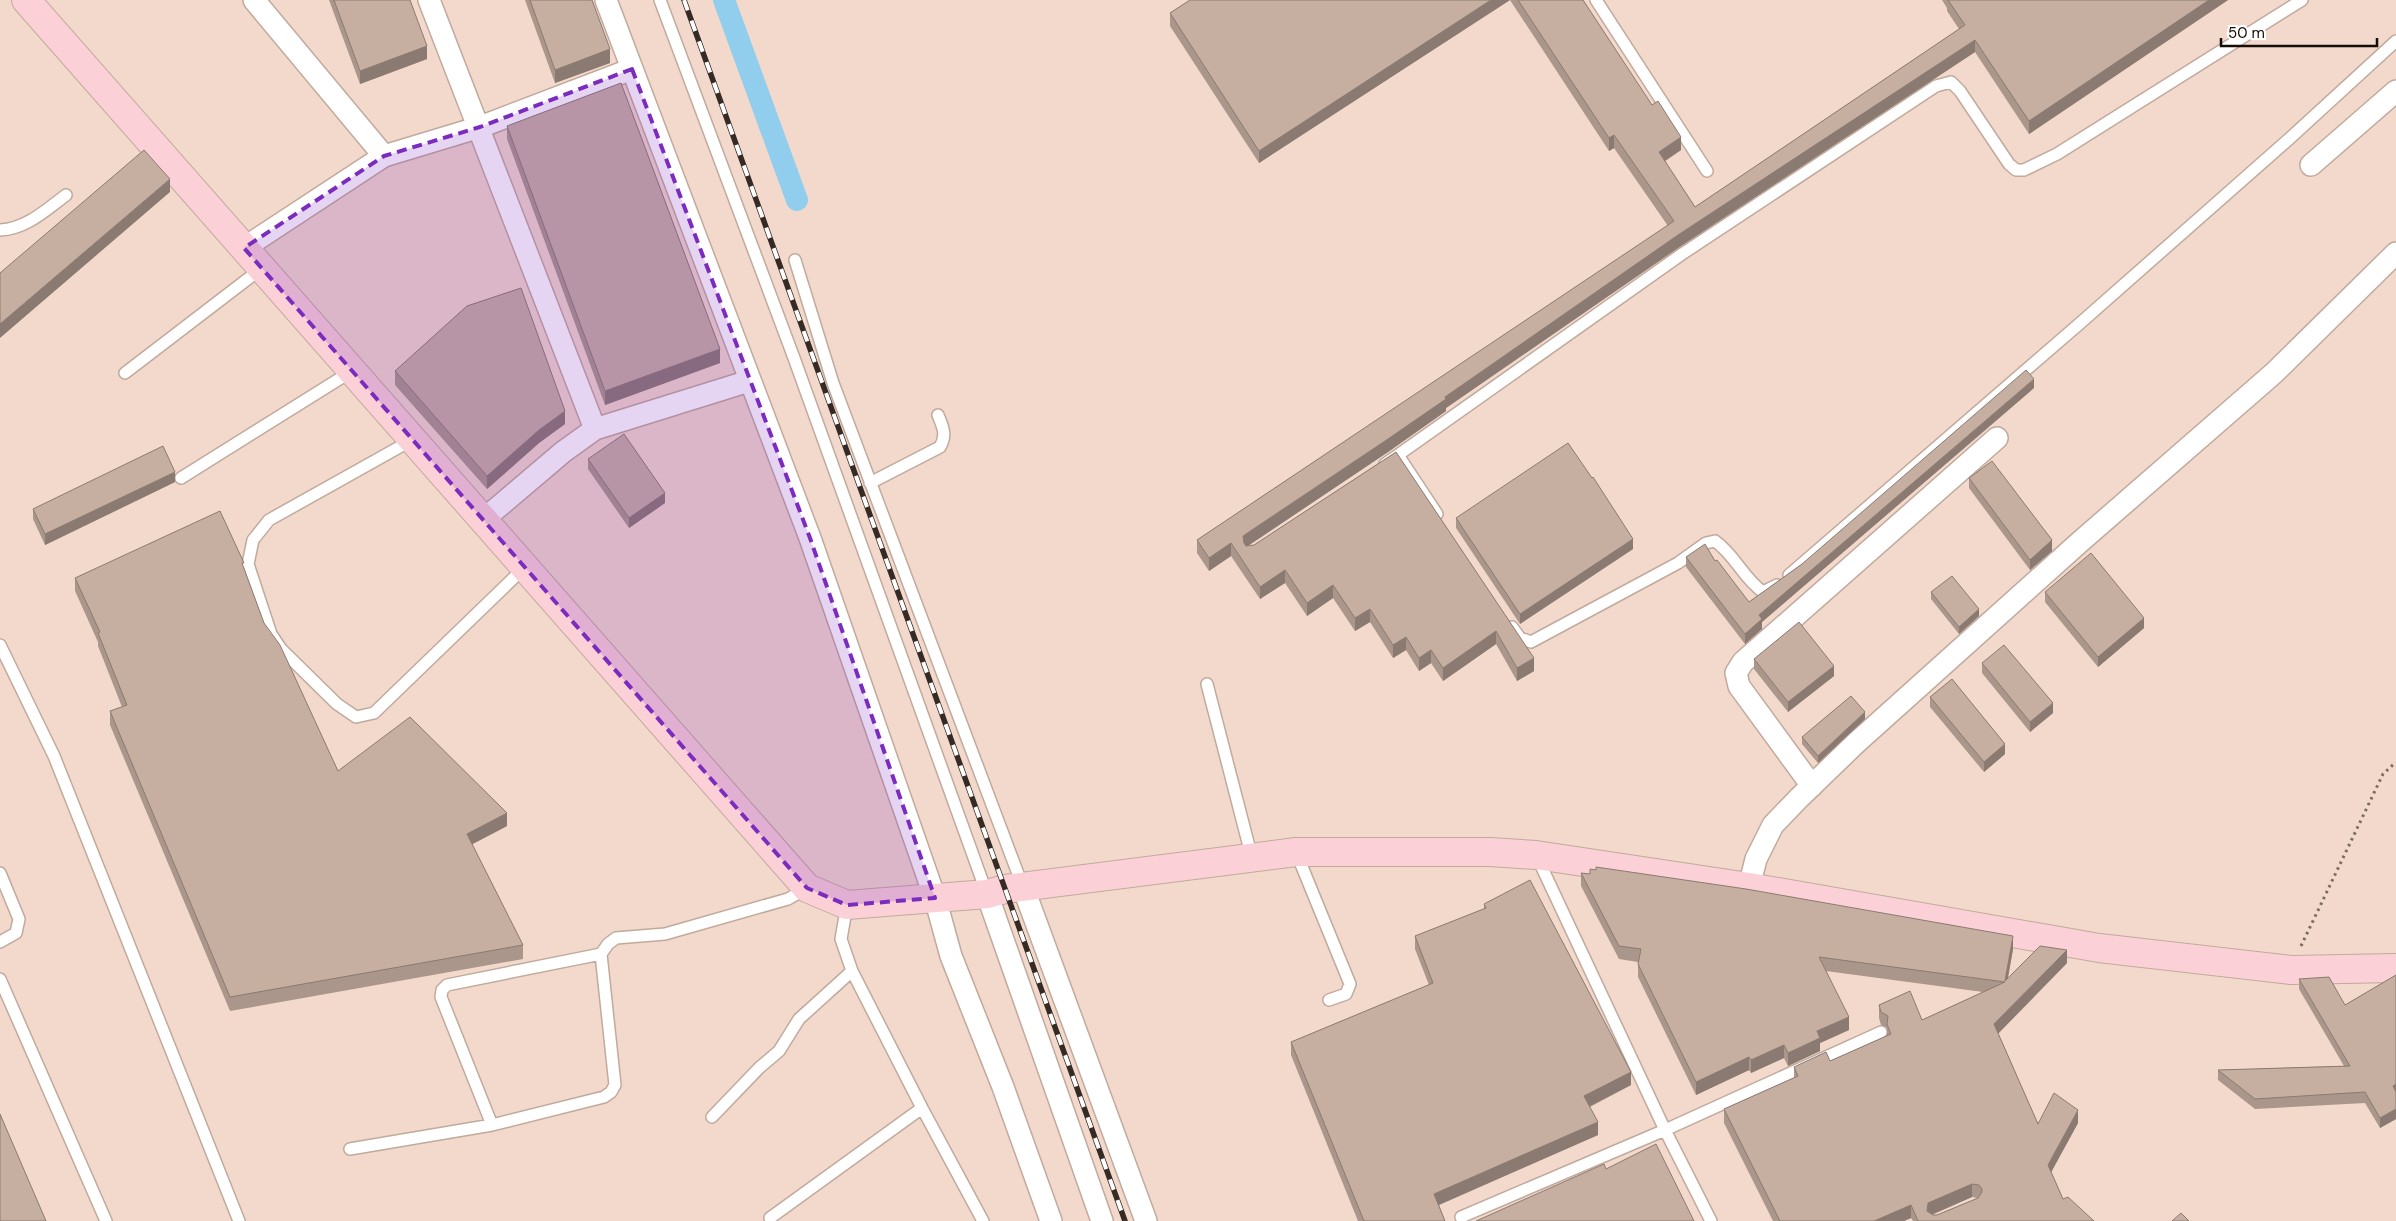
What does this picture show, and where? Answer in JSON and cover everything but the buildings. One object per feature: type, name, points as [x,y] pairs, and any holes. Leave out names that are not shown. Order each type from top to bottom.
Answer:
[{"type":"street","points":[[26,0],[807,888],[847,904],[987,894],[1023,887],[1296,852],[1490,852],[1536,855],[1749,887],[2099,948],[2290,970],[2396,968]]},
{"type":"street","points":[[254,0],[384,156]]},
{"type":"street","points":[[429,0],[480,127],[595,429]]},
{"type":"street","points":[[606,0],[810,538],[934,898],[951,956],[1003,1086],[1051,1221]]},
{"type":"street","points":[[244,248],[384,156],[480,127],[632,69]]},
{"type":"street","points":[[2311,165],[2396,91]]},
{"type":"street","points":[[1749,887],[1756,859],[1773,825],[1812,786],[1856,743],[2081,541],[2274,373],[2396,252]]},
{"type":"street","points":[[483,520],[563,452],[595,429],[749,381]]},
{"type":"street","points":[[1812,786],[1739,686],[1736,673],[1743,662],[1997,438]]},
{"type":"street","points":[[1023,887],[1067,1001],[1146,1221]]},
{"type":"street","points":[[987,894],[1102,1221]]},
{"type":"lane","points":[[660,0],[794,358],[987,894]]},
{"type":"lane","points":[[1596,0],[1708,171]]},
{"type":"lane","points":[[1374,471],[1682,254],[1936,86],[1951,82],[1960,91],[2009,164],[2016,170],[2024,170],[2057,154],[2302,0]]},
{"type":"lane","points":[[1505,616],[1520,638],[1531,642],[1678,563],[1706,543],[1715,541],[1725,548],[1753,586],[1763,592],[1776,585],[2078,326],[2289,139],[2396,41]]},
{"type":"lane","points":[[0,230],[11,230],[30,221],[66,195]]},
{"type":"lane","points":[[795,260],[834,383],[870,483],[1023,887]]},
{"type":"lane","points":[[125,373],[262,268]]},
{"type":"lane","points":[[181,478],[352,371]]},
{"type":"lane","points":[[870,483],[940,446],[945,439],[945,432],[938,415]]},
{"type":"lane","points":[[412,440],[269,520],[253,540],[248,564],[271,634],[281,649],[336,704],[356,717],[374,712],[525,567]]},
{"type":"lane","points":[[1398,455],[1441,520]]},
{"type":"lane","points":[[0,645],[54,756],[238,1221]]},
{"type":"lane","points":[[1207,684],[1252,858]]},
{"type":"lane","points":[[1296,852],[1350,984],[1346,994],[1329,1000]]},
{"type":"lane","points":[[1536,855],[1665,1130],[1711,1221]]},
{"type":"lane","points":[[0,873],[19,919],[16,933],[0,942]]},
{"type":"lane","points":[[350,1149],[492,1125],[604,1097],[611,1092],[615,1085],[601,954],[608,944],[616,938],[665,934],[788,899],[807,888]]},
{"type":"lane","points":[[847,904],[841,938],[852,971],[922,1108],[983,1221]]},
{"type":"lane","points":[[492,1125],[441,997],[442,990],[447,985],[601,954]]},
{"type":"lane","points":[[712,1117],[779,1050],[799,1019],[852,971]]},
{"type":"lane","points":[[0,979],[106,1221]]},
{"type":"lane","points":[[1461,1217],[1665,1130],[1881,1032]]},
{"type":"lane","points":[[770,1218],[922,1108]]},
{"type":"path","points":[[2290,970],[2383,774],[2396,762]]},
{"type":"highlighted area","points":[[632,69],[810,538],[935,898],[847,905],[807,888],[244,248],[384,156],[480,127]]},
{"type":"waterway","points":[[724,0],[797,200]]},
{"type":"railway","points":[[684,0],[1125,1221]]}]
